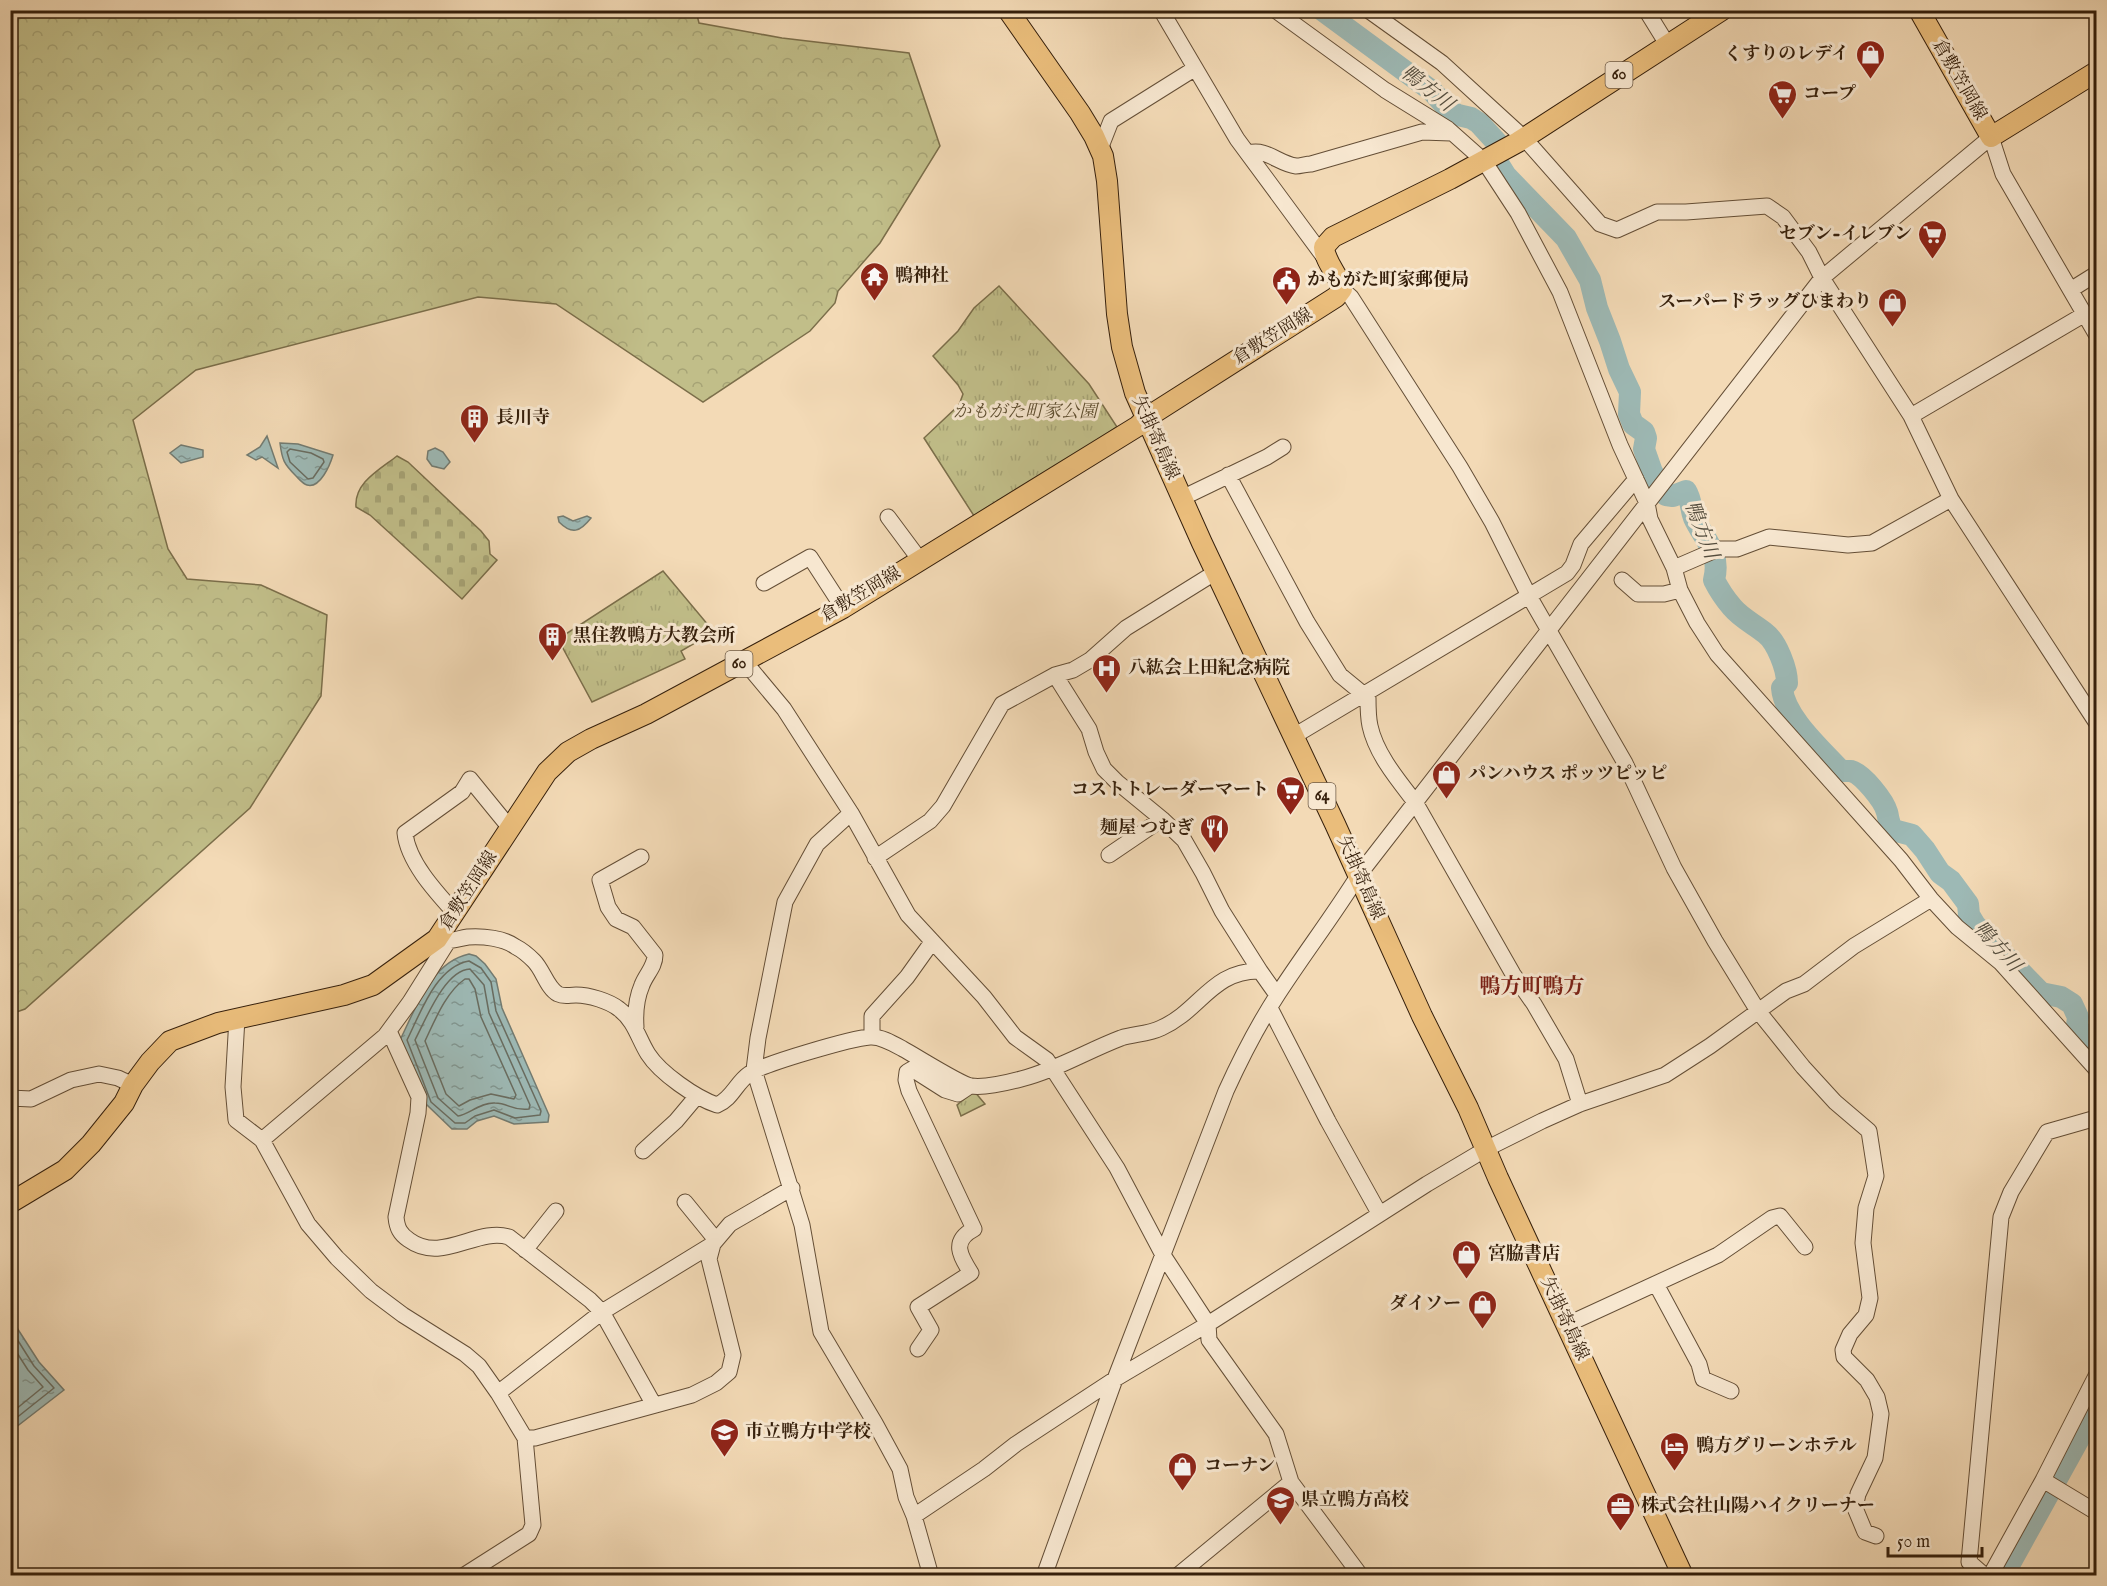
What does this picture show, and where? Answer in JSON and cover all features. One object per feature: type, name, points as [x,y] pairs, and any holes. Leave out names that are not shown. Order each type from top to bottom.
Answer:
[{"type":"main road","name":"矢掛寄島線","points":[[1008,10],[1080,112],[1100,149],[1107,181],[1117,314],[1122,347],[1135,393],[1216,572],[1683,1575]]},
{"type":"main road","name":"60","points":[[1324,257],[1323,247],[1333,237],[1521,140],[1722,10]]},
{"type":"main road","name":"倉敷笠岡線","points":[[1919,10],[1991,137],[2097,72]]},
{"type":"main road","points":[[1324,257],[1340,279],[1342,289]]},
{"type":"main road","name":"倉敷笠岡線","points":[[10,1203],[64,1170],[91,1144],[124,1102],[150,1062],[171,1041],[218,1023],[344,995],[373,985],[442,941],[455,913],[547,772],[568,752],[646,714],[843,608],[1138,426],[1146,418],[1336,297],[1342,289]]},
{"type":"street","points":[[1161,10],[1237,139],[1324,257]]},
{"type":"street","points":[[1275,10],[1385,90],[1452,133],[1484,161],[1518,213],[1560,292],[1620,445],[1647,503],[1650,519],[1674,568],[1680,590],[1717,654],[1900,860],[1931,899],[1957,927],[2001,963],[2097,1070]]},
{"type":"street","points":[[1368,10],[1442,63],[1521,140],[1600,224],[1617,230],[1657,212],[1767,206],[1783,217],[1809,252],[1822,278],[1911,416],[1951,499],[2097,722]]},
{"type":"street","points":[[1646,10],[1667,44]]},
{"type":"street","points":[[1100,149],[1111,121],[1194,69]]},
{"type":"street","points":[[1249,153],[1262,152],[1278,161],[1297,166],[1422,132],[1452,133]]},
{"type":"street","points":[[1044,1575],[1115,1379],[1226,1091],[1244,1052],[1274,1002],[1358,876],[1822,278],[1991,137],[2003,174],[2097,334]]},
{"type":"street","points":[[2072,289],[2097,274]]},
{"type":"street","points":[[1342,289],[1351,297],[1460,466],[1492,522],[1529,596],[1625,763],[1674,868],[1758,1011],[1803,1067],[1835,1102],[1869,1131],[1875,1176],[1866,1209],[1863,1243],[1870,1298],[1866,1315],[1850,1334],[1843,1350],[1844,1357],[1867,1380],[1877,1397],[1881,1414],[1875,1458],[1858,1494],[1856,1508],[1865,1532],[1876,1536]]},
{"type":"street","points":[[1911,416],[2085,314]]},
{"type":"street","points":[[1182,498],[1283,447]]},
{"type":"street","points":[[1228,475],[1307,622],[1340,675],[1368,698],[1370,727],[1378,748],[1415,802],[1513,974],[1534,1004],[1566,1059],[1580,1104]]},
{"type":"street","points":[[1294,736],[1567,573],[1573,565],[1581,544],[1636,479]]},
{"type":"street","points":[[1674,568],[1718,549],[1737,549],[1768,537],[1848,545],[1872,543],[1951,499]]},
{"type":"street","points":[[888,517],[920,560]]},
{"type":"street","points":[[764,583],[810,557],[843,608]]},
{"type":"street","points":[[875,858],[930,821],[943,806],[1002,705],[1055,675],[1073,670],[1090,660],[1126,628],[1216,572]]},
{"type":"street","points":[[1622,580],[1638,594],[1664,594],[1680,590]]},
{"type":"street","points":[[744,662],[784,709],[851,813],[908,915],[984,997],[1015,1037],[1047,1060],[1117,1168],[1163,1255],[1208,1324],[1209,1340],[1276,1434],[1291,1482],[1361,1575]]},
{"type":"street","points":[[1055,675],[1089,729],[1104,769],[1184,840],[1222,911],[1260,971],[1328,1121],[1379,1213]]},
{"type":"street","points":[[455,913],[428,882],[406,842],[405,833],[462,792],[470,779],[510,828]]},
{"type":"street","points":[[851,813],[817,844],[786,902],[758,1038],[754,1070],[792,1188],[806,1242],[821,1332],[900,1469],[906,1497],[914,1516],[931,1575]]},
{"type":"street","points":[[1109,855],[1162,819]]},
{"type":"street","points":[[636,1027],[635,1004],[642,982],[655,962],[655,954],[633,927],[616,919],[608,907],[600,880],[641,857]]},
{"type":"street","points":[[914,1516],[984,1469],[1016,1444],[1115,1379],[1208,1324],[1379,1213],[1486,1149],[1580,1104],[1665,1075],[1786,991],[1804,984],[1854,946],[1931,899]]},
{"type":"street","points":[[262,1140],[331,1084],[389,1031],[410,1002],[442,941],[469,937],[497,939],[509,943],[535,962],[556,994],[578,995],[604,1001],[617,1007],[636,1027],[648,1054],[658,1067],[697,1096],[717,1105],[724,1102],[744,1078],[754,1070],[872,1036],[890,1042],[970,1086]]},
{"type":"street","points":[[872,1036],[872,1017],[907,978],[932,942]]},
{"type":"street","points":[[918,1349],[931,1330],[918,1307],[971,1273],[959,1251],[960,1242],[967,1233],[974,1229],[909,1091],[906,1080],[907,1072],[912,1069],[945,1090],[958,1094],[970,1086],[1018,1080],[1053,1070],[1124,1038],[1160,1029],[1177,1019],[1216,984],[1236,973],[1260,971]]},
{"type":"street","points":[[237,1018],[233,1087],[236,1120],[262,1140],[308,1224],[337,1258],[371,1291],[403,1315],[465,1354],[479,1366],[525,1438],[533,1525],[529,1534],[463,1575]]},
{"type":"street","points":[[389,1031],[419,1097],[418,1113],[396,1217],[396,1226],[400,1233],[412,1243],[431,1248],[449,1248],[499,1234],[509,1237],[590,1300],[602,1312],[654,1406]]},
{"type":"street","points":[[10,1098],[31,1099],[71,1080],[99,1074],[118,1078],[133,1085]]},
{"type":"street","points":[[643,1151],[676,1121],[697,1096]]},
{"type":"street","points":[[1985,1575],[1969,1562],[2001,1217],[2011,1192],[2047,1132],[2097,1118]]},
{"type":"street","points":[[498,1393],[602,1312],[714,1242],[730,1224],[792,1188]]},
{"type":"street","points":[[685,1202],[714,1242]]},
{"type":"street","points":[[525,1250],[556,1211]]},
{"type":"street","points":[[1566,1325],[1718,1255],[1772,1218],[1780,1216],[1804,1247]]},
{"type":"street","points":[[525,1438],[535,1438],[692,1395],[716,1383],[729,1372],[733,1355],[709,1259],[714,1242]]},
{"type":"street","points":[[1656,1284],[1699,1364],[1703,1379],[1731,1391]]},
{"type":"street","points":[[1990,1575],[2097,1376]]},
{"type":"street","points":[[2043,1479],[2097,1512]]},
{"type":"street","points":[[1177,1575],[1291,1482]]},
{"type":"green space","points":[[10,11],[696,11],[699,23],[782,38],[909,53],[940,146],[880,243],[838,291],[835,303],[810,331],[703,402],[556,304],[478,297],[196,370],[133,420],[168,549],[187,579],[261,585],[327,615],[321,696],[250,808],[25,1009],[11,1014]]},
{"type":"green space","name":"かもがた町家公園","points":[[999,286],[1089,384],[1117,427],[976,519],[924,438],[959,405],[963,394],[933,356],[958,331],[974,308]]},
{"type":"green space","points":[[397,456],[408,462],[489,541],[490,554],[497,560],[462,599],[370,515],[356,507],[356,498],[363,484]]},
{"type":"green space","points":[[663,571],[714,632],[681,651],[685,659],[592,702],[558,639]]},
{"type":"green space","points":[[974,1091],[985,1104],[961,1116],[957,1105]]},
{"type":"water","points":[[267,436],[278,468],[262,457],[256,460],[247,455],[260,447]]},
{"type":"water","points":[[280,443],[298,444],[333,455],[320,480],[312,485],[301,481],[284,461]]},
{"type":"water","points":[[181,445],[203,450],[203,457],[181,463],[170,453]]},
{"type":"water","points":[[435,448],[443,452],[450,462],[444,469],[432,466],[427,459],[428,451]]},
{"type":"water","points":[[563,516],[573,521],[587,516],[591,518],[579,529],[572,530],[559,522],[558,517]]},
{"type":"water","points":[[469,954],[476,956],[485,964],[496,979],[502,1008],[549,1115],[548,1122],[514,1124],[494,1116],[477,1121],[467,1129],[452,1129],[426,1104],[400,1040],[426,988],[435,976],[444,966]]},
{"type":"water","points":[[10,1317],[39,1362],[64,1390],[11,1431]]},
{"type":"waterway","name":"鴨方川","points":[[1322,10],[1432,91],[1449,110],[1479,123],[1499,145],[1496,160],[1506,176],[1566,238],[1590,280],[1597,308],[1619,369],[1630,392],[1629,414],[1633,424],[1644,432],[1646,438],[1644,449],[1652,472],[1666,495],[1673,496],[1686,491],[1694,518],[1714,555],[1716,571],[1714,580],[1718,587],[1736,611],[1765,633],[1777,649],[1787,677],[1787,683],[1782,688],[1789,710],[1841,771],[1856,773],[1872,788],[1885,807],[1893,830],[1912,835],[1925,850],[1940,873],[1951,881],[1968,904],[1969,915],[1975,925],[2041,993],[2061,997],[2072,1004],[2078,1017],[2077,1026],[2096,1049]]},
{"type":"waterway","points":[[2003,1576],[2096,1408]]},
{"type":"place","name":"くすりのレデイ","points":[[1870,80]]},
{"type":"place","name":"コープ","points":[[1782,120]]},
{"type":"place","name":"セブン-イレブン","points":[[1933,260]]},
{"type":"place","name":"鴨神社","points":[[874,302]]},
{"type":"place","name":"かもがた町家郵便局","points":[[1286,306]]},
{"type":"place","name":"スーパードラッグひまわり","points":[[1893,328]]},
{"type":"place","name":"長川寺","points":[[475,444]]},
{"type":"place","name":"黒住教鴨方大教会所","points":[[552,662]]},
{"type":"place","name":"八紘会上田紀念病院","points":[[1107,694]]},
{"type":"place","name":"パンハウス ポッツピッピ","points":[[1447,800]]},
{"type":"place","name":"コストトレーダーマート","points":[[1290,816]]},
{"type":"place","name":"麺屋 つむぎ","points":[[1215,854]]},
{"type":"place","name":"宮脇書店","points":[[1467,1280]]},
{"type":"place","name":"ダイソー","points":[[1482,1330]]},
{"type":"place","name":"市立鴨方中学校","points":[[724,1458]]},
{"type":"place","name":"鴨方グリーンホテル","points":[[1675,1472]]},
{"type":"place","name":"コーナン","points":[[1183,1492]]},
{"type":"place","name":"県立鴨方高校","points":[[1280,1526]]},
{"type":"place","name":"株式会社山陽ハイクリーナー","points":[[1620,1532]]},
{"type":"district","name":"鴨方町鴨方","points":[[1532,987]]}]
